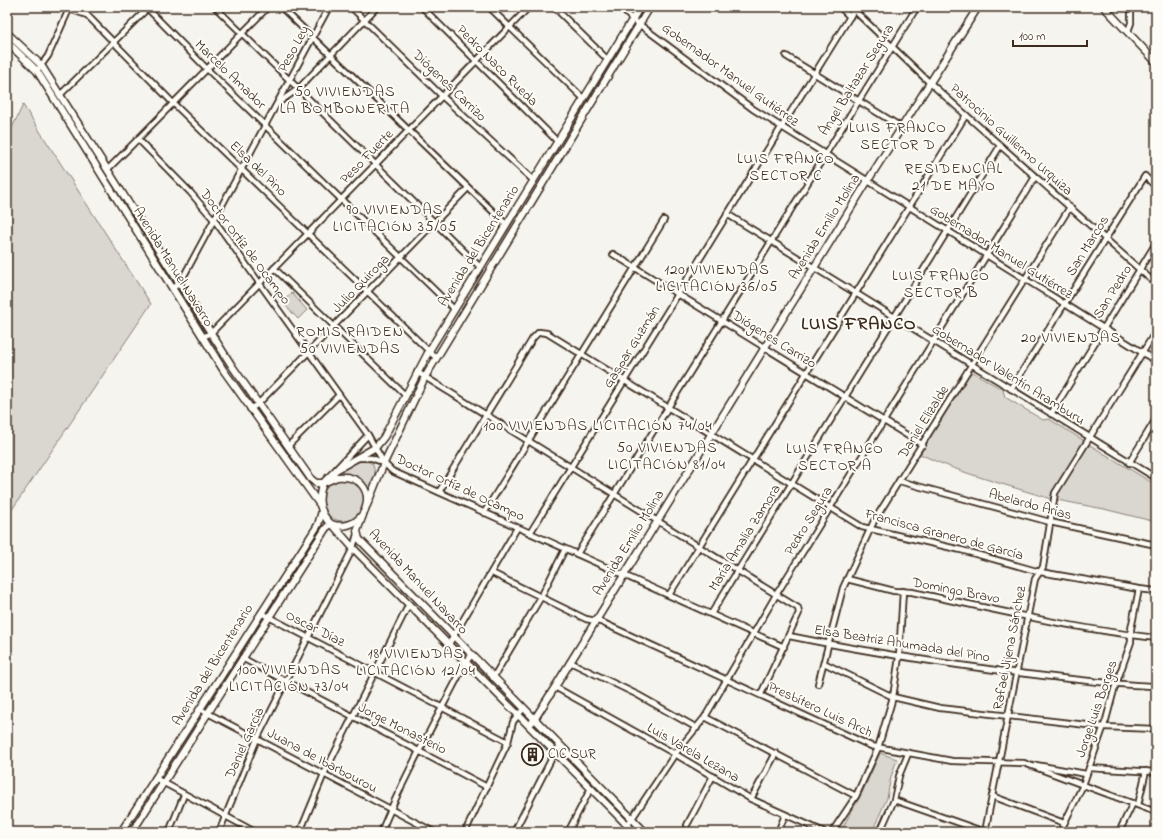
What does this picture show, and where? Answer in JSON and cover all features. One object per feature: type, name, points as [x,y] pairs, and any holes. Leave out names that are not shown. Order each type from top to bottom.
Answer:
[{"type":"main road","name":"Avenida del Bicentenario","points":[[324,482],[336,470],[376,447],[384,437],[417,372],[454,309],[640,7]]},
{"type":"main road","name":"Avenida del Bicentenario","points":[[367,505],[384,463],[425,376],[650,7]]},
{"type":"main road","name":"Avenida Emilio Molina","points":[[529,725],[534,720],[555,687],[813,268],[929,82],[978,7]]},
{"type":"main road","points":[[1104,7],[1156,62]]},
{"type":"main road","name":"Avenida Manuel Navarro","points":[[7,33],[41,65],[211,333],[258,404],[311,479],[316,483],[324,482]]},
{"type":"main road","name":"Avenida Manuel Navarro","points":[[7,42],[37,71],[203,337],[250,409],[321,508]]},
{"type":"main road","points":[[343,477],[354,479],[364,488],[366,494],[367,505],[363,515],[350,524],[332,525],[321,508],[319,497],[324,482],[343,477]]},
{"type":"main road","name":"Avenida del Bicentenario","points":[[121,832],[320,521],[321,508]]},
{"type":"main road","name":"Avenida Manuel Navarro","points":[[363,515],[357,534],[364,545],[471,656],[645,832]]},
{"type":"main road","name":"Avenida del Bicentenario","points":[[132,832],[326,528],[332,525]]},
{"type":"main road","name":"Avenida Manuel Navarro","points":[[332,525],[634,832]]},
{"type":"street","points":[[60,95],[148,7]]},
{"type":"street","name":"Marcelo Amador","points":[[148,7],[207,69],[454,309]]},
{"type":"street","points":[[216,7],[480,267]]},
{"type":"street","points":[[108,169],[174,104],[268,7]]},
{"type":"street","points":[[282,7],[506,224]]},
{"type":"street","name":"Peso Ley","points":[[173,288],[180,282],[215,221],[329,7]]},
{"type":"street","name":"Diógenes Carrizo","points":[[351,7],[442,96],[533,180]]},
{"type":"street","points":[[277,104],[298,89],[377,7]]},
{"type":"street","name":"Pedro Naco Rueda","points":[[422,7],[557,141]]},
{"type":"street","points":[[489,7],[583,98]]},
{"type":"street","name":"Peso Fuerte","points":[[203,337],[211,333],[260,284],[529,7]]},
{"type":"street","points":[[554,7],[607,59]]},
{"type":"street","name":"Gobernador Manuel Gutiérrez","points":[[620,7],[632,19],[753,109],[867,182],[1156,361]]},
{"type":"street","points":[[840,7],[850,17]]},
{"type":"street","name":"Ángel Baltazar Segura","points":[[577,554],[720,320],[857,100],[917,7]]},
{"type":"street","points":[[1128,31],[1131,23],[1131,7]]},
{"type":"street","points":[[37,71],[48,56],[69,8]]},
{"type":"street","name":"Elsa del Pino","points":[[69,8],[87,15],[174,104],[436,358]]},
{"type":"street","name":"Gaspar Guzmán","points":[[530,533],[854,10]]},
{"type":"street","name":"Patrocinio Guillermo Urquiza","points":[[854,10],[929,82],[1156,284]]},
{"type":"street","points":[[786,56],[901,127]]},
{"type":"street","points":[[669,595],[966,115]]},
{"type":"street","name":"Doctor Ortíz de Ocampo","points":[[138,139],[190,192],[215,221],[368,435],[384,463],[392,471],[784,647]]},
{"type":"street","name":"María Amalia Zamora","points":[[712,614],[737,571],[1000,146]]},
{"type":"street","name":"San Marcos","points":[[1011,389],[1145,176],[1156,188]]},
{"type":"street","name":"Pedro Segura","points":[[623,832],[675,754],[705,717],[726,678],[776,595],[1035,177]]},
{"type":"street","name":"Julio Quiroga","points":[[250,409],[258,404],[335,327],[468,188]]},
{"type":"street","name":"Daniel Elizalde","points":[[818,684],[842,588],[870,529],[899,480],[922,446],[1070,207]]},
{"type":"street","name":"Gobernador Valentín Aramburu","points":[[727,214],[1129,463],[1156,478]]},
{"type":"street","points":[[484,513],[664,220]]},
{"type":"street","name":"San Pedro","points":[[1051,414],[1156,243]]},
{"type":"street","name":"Diógenes Carrizo","points":[[613,254],[922,446]]},
{"type":"street","points":[[274,268],[405,395]]},
{"type":"street","name":"Rafael Jijena Sánchez","points":[[985,832],[998,762],[1029,617],[1035,579],[1043,567],[1055,493],[1156,331]]},
{"type":"street","name":"Francisca Granero de García","points":[[485,415],[533,338],[539,332],[547,333],[830,509],[862,527],[961,550],[1040,572],[1156,591]]},
{"type":"street","points":[[417,372],[799,610],[789,636],[761,694]]},
{"type":"street","points":[[288,446],[339,395]]},
{"type":"street","points":[[438,492],[485,415]]},
{"type":"street","points":[[1129,463],[1156,419]]},
{"type":"street","points":[[336,470],[368,435]]},
{"type":"street","points":[[356,458],[372,458],[384,463]]},
{"type":"street","name":"Abelardo Arias","points":[[899,480],[1050,522],[1156,545]]},
{"type":"street","points":[[448,644],[492,573],[517,528]]},
{"type":"street","name":"Daniel García","points":[[219,832],[257,739],[353,548],[357,534]]},
{"type":"street","points":[[493,678],[541,597],[565,549]]},
{"type":"street","name":"Presbítero Luis Arch","points":[[492,573],[586,619],[601,622],[878,748],[952,761],[1024,763],[1156,812]]},
{"type":"street","name":"Domingo Bravo","points":[[847,579],[894,591],[912,592],[1029,617],[1156,638]]},
{"type":"street","name":"Jorge Luis Borges","points":[[1060,832],[1083,785],[1104,727],[1116,684],[1131,642],[1131,629],[1138,589]]},
{"type":"street","points":[[832,832],[856,796],[878,748],[893,697],[899,657],[903,591]]},
{"type":"street","points":[[300,832],[324,774],[409,604]]},
{"type":"street","name":"Oscar Díaz","points":[[261,613],[508,742]]},
{"type":"street","name":"Elsa Beatriz Ahumada del Pino","points":[[789,636],[899,657],[1017,673],[1116,684],[1156,686]]},
{"type":"street","points":[[381,832],[390,809],[442,707],[466,662],[471,656]]},
{"type":"street","name":"Jorge Monasterio","points":[[242,658],[487,787]]},
{"type":"street","points":[[570,662],[638,695],[697,728]]},
{"type":"street","points":[[824,663],[893,697],[940,708],[1104,727],[1156,729]]},
{"type":"street","name":"Luis Varela Lezana","points":[[555,687],[675,754],[751,799],[824,832]]},
{"type":"street","name":"Juana de Ibarbourou","points":[[200,709],[434,832]]},
{"type":"street","points":[[465,832],[508,742],[513,722],[523,709]]},
{"type":"street","points":[[705,717],[856,796]]},
{"type":"street","points":[[514,832],[560,746]]},
{"type":"street","points":[[751,799],[776,754]]},
{"type":"street","points":[[880,832],[894,800],[899,776],[908,754]]},
{"type":"street","points":[[1024,763],[1086,774]]},
{"type":"street","points":[[1089,768],[1156,772]]},
{"type":"street","points":[[1118,832],[1136,804],[1146,771]]},
{"type":"street","points":[[687,825],[713,776]]},
{"type":"street","points":[[155,778],[163,784],[255,832]]},
{"type":"street","points":[[568,832],[591,788]]},
{"type":"street","points":[[169,832],[184,795]]},
{"type":"street","points":[[992,796],[1064,823]]},
{"type":"street","points":[[894,800],[985,832]]},
{"type":"street","points":[[778,832],[785,815]]},
{"type":"shaded area","points":[[23,105],[151,304],[7,517],[7,138]]},
{"type":"shaded area","points":[[292,293],[307,310],[298,319],[282,302]]},
{"type":"shaded area","points":[[973,372],[1003,390],[1005,397],[1043,420],[1049,419],[1083,440],[1083,443],[1052,492],[1051,499],[952,468],[920,454],[969,375]]},
{"type":"shaded area","points":[[1090,445],[1156,485],[1156,522],[1104,509],[1057,500],[1058,493],[1087,447]]},
{"type":"shaded area","points":[[365,460],[373,464],[375,473],[369,493],[364,484],[357,478],[348,474],[337,474],[349,465]]},
{"type":"shaded area","points":[[343,479],[358,485],[364,500],[358,515],[343,521],[328,515],[322,500],[328,485]]},
{"type":"shaded area","points":[[880,753],[897,759],[891,777],[887,798],[872,832],[840,832],[862,793]]},
{"type":"place","name":"CIC SUR","points":[[532,754]]},
{"type":"district","name":"50 VIVIENDAS LA BOMBONERITA","points":[[345,100]]},
{"type":"district","name":"LUIS FRANCO SECTOR D","points":[[898,136]]},
{"type":"district","name":"LUIS FRANCO SECTOR C","points":[[786,168]]},
{"type":"district","name":"RESIDENCIAL 21 DE MAYO","points":[[954,178]]},
{"type":"district","name":"90 VIVIENDAS LICITACIÓN 35/05","points":[[395,218]]},
{"type":"district","name":"120 VIVIENDAS LICITACIÓN 36/05","points":[[717,278]]},
{"type":"district","name":"LUIS FRANCO SECTOR B","points":[[941,284]]},
{"type":"district","name":"LUIS FRANCO","points":[[859,325]]},
{"type":"district","name":"20 VIVIENDAS","points":[[1071,338]]},
{"type":"district","name":"ROMIS RAIDEN 50 VIVIENDAS","points":[[350,340]]},
{"type":"district","name":"100 VIVIENDAS LICITACIÓN 74/04","points":[[598,426]]},
{"type":"district","name":"50 VIVIENDAS LICITACIÓN 81/04","points":[[667,456]]},
{"type":"district","name":"LUIS FRANCO SECTOR A","points":[[835,458]]},
{"type":"district","name":"18 VIVIENDAS LICITACIÓN 12/04","points":[[416,662]]},
{"type":"district","name":"100 VIVIENDAS LICITACIÓN 73/04","points":[[289,678]]}]
